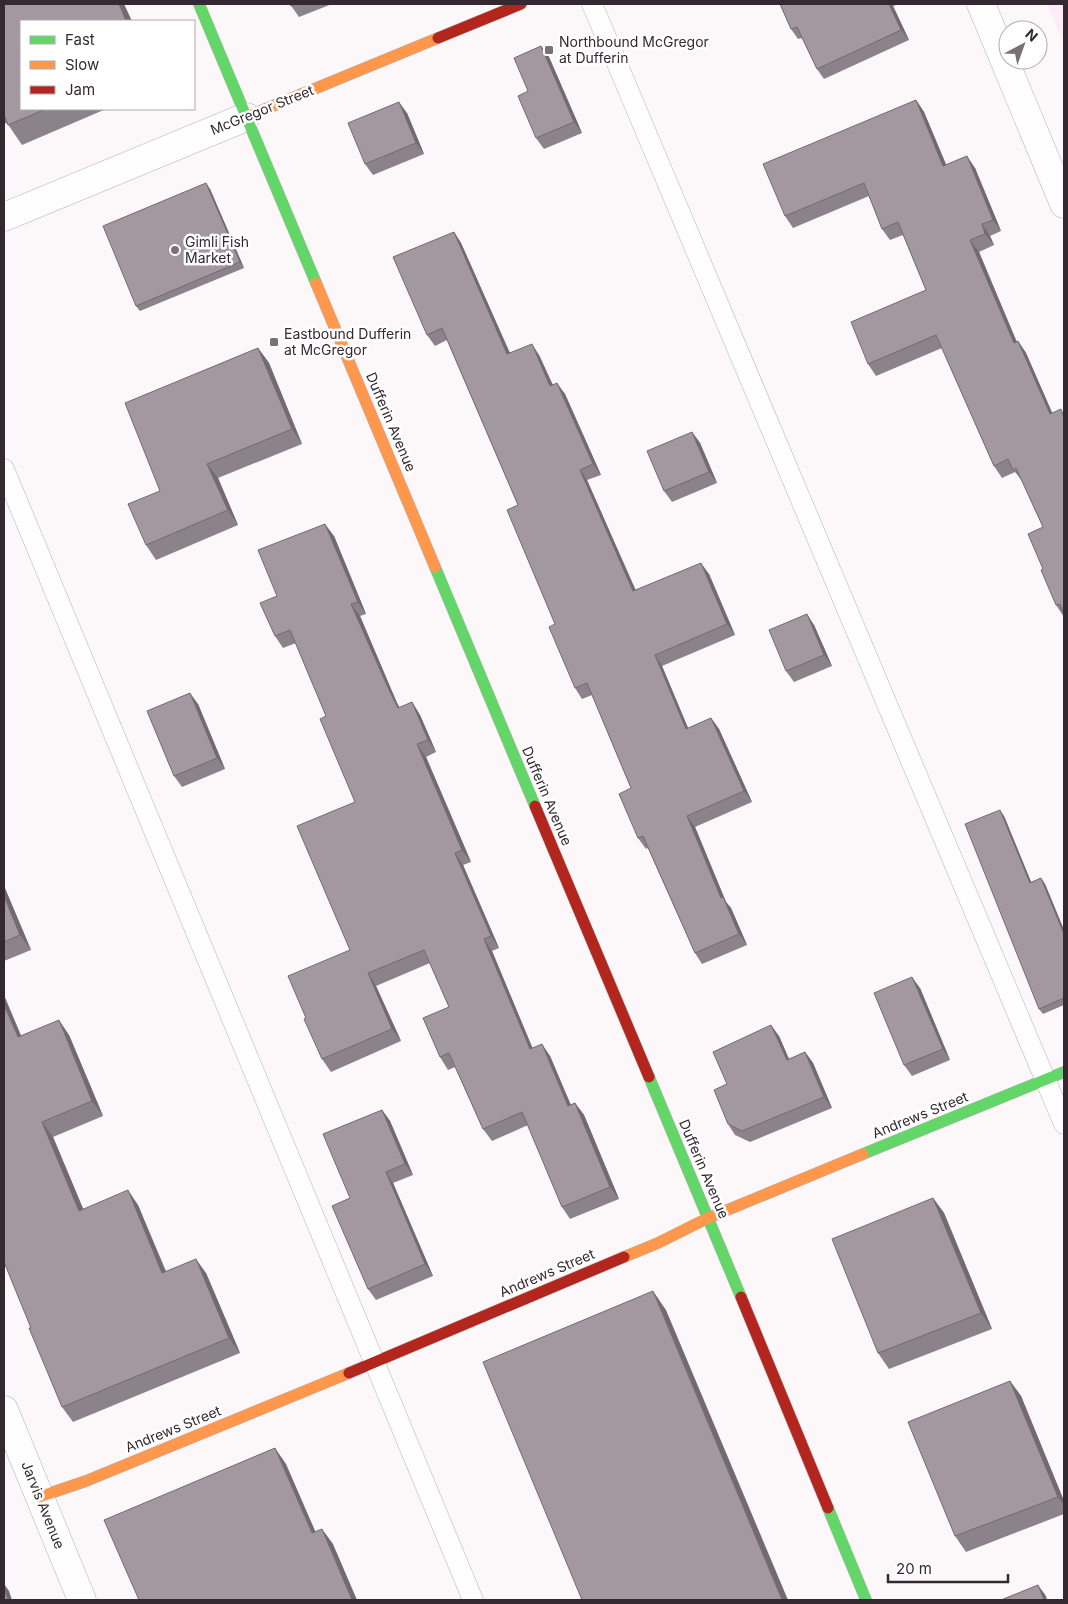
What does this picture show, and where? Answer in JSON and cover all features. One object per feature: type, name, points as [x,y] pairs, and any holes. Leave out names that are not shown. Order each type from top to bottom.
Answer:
[{"type":"main road","name":"Dufferin Avenue","points":[[199,4],[708,1218],[866,1600]]},
{"type":"main road","name":"McGregor Street","points":[[246,117],[521,4]]},
{"type":"main road","name":"Andrews Street","points":[[39,1497],[86,1480],[374,1363],[658,1243],[708,1218],[1064,1072]]},
{"type":"street","points":[[981,4],[1064,204]]},
{"type":"street","name":"McGregor Street","points":[[4,217],[246,117]]},
{"type":"street","name":"Jarvis Avenue","points":[[4,1410],[82,1600]]},
{"type":"lane","points":[[592,4],[1064,1124]]},
{"type":"lane","points":[[4,469],[473,1600]]},
{"type":"shaded area","points":[[1047,4],[1064,4],[1064,44]]},
{"type":"building","points":[[4,4],[119,4],[126,20],[20,20],[20,110],[44,110],[8,125],[4,115]]},
{"type":"building","points":[[780,4],[889,4],[901,30],[817,69],[797,27],[791,29]]},
{"type":"building","points":[[541,46],[574,122],[536,138],[518,96],[528,91],[514,58]]},
{"type":"building","points":[[916,100],[943,166],[967,156],[993,220],[982,224],[985,234],[970,240],[1014,343],[1018,341],[1050,414],[1061,409],[1064,417],[1064,615],[1060,604],[1056,605],[1028,534],[1043,527],[1016,468],[1013,470],[1008,459],[994,466],[936,335],[868,364],[851,322],[926,290],[898,222],[882,229],[864,183],[785,216],[763,164]]},
{"type":"building","points":[[399,102],[416,143],[365,164],[348,123]]},
{"type":"building","name":"Gimli Fish Market","points":[[206,183],[240,262],[136,306],[103,226]]},
{"type":"building","points":[[454,232],[507,354],[532,344],[550,386],[557,383],[593,464],[580,470],[633,591],[701,563],[727,624],[655,655],[686,729],[711,718],[744,791],[687,816],[721,898],[723,897],[739,934],[695,953],[643,836],[638,838],[619,794],[631,788],[587,683],[575,688],[549,627],[555,624],[507,510],[518,505],[442,328],[427,335],[393,257]]},
{"type":"building","points":[[258,348],[292,429],[207,464],[228,510],[146,545],[128,504],[160,491],[125,403]]},
{"type":"building","points":[[692,432],[709,472],[664,491],[647,451]]},
{"type":"building","points":[[325,524],[358,602],[351,604],[389,690],[398,708],[412,702],[428,740],[417,744],[462,850],[455,853],[491,936],[484,939],[530,1049],[542,1044],[568,1106],[575,1103],[610,1187],[562,1207],[522,1112],[483,1129],[449,1053],[440,1057],[423,1018],[449,1007],[424,950],[368,973],[392,1029],[322,1059],[288,976],[350,950],[297,826],[355,802],[320,719],[326,716],[290,630],[275,636],[260,603],[277,596],[258,550]]},
{"type":"building","points":[[807,614],[824,655],[786,671],[769,630]]},
{"type":"building","points":[[190,693],[217,758],[174,776],[147,711]]},
{"type":"building","points":[[1000,810],[1030,883],[1041,878],[1064,934],[1064,998],[1039,1009],[965,824]]},
{"type":"building","points":[[4,896],[20,935],[4,942]]},
{"type":"building","points":[[912,977],[943,1049],[904,1065],[874,993]]},
{"type":"building","points":[[4,1005],[18,1037],[59,1020],[92,1101],[42,1122],[79,1211],[128,1190],[162,1273],[196,1259],[229,1338],[62,1407],[4,1262]]},
{"type":"building","points":[[771,1025],[787,1060],[805,1052],[824,1097],[742,1131],[728,1124],[714,1090],[727,1084],[713,1052]]},
{"type":"building","points":[[382,1110],[405,1164],[386,1172],[425,1264],[368,1289],[332,1206],[350,1198],[323,1134]]},
{"type":"building","points":[[933,1198],[981,1313],[878,1353],[832,1239]]},
{"type":"building","points":[[653,1291],[782,1600],[582,1600],[483,1362]]},
{"type":"building","points":[[1010,1381],[1058,1497],[955,1536],[908,1422]]},
{"type":"building","points":[[275,1448],[312,1533],[322,1529],[352,1600],[139,1600],[104,1520]]},
{"type":"building","points":[[1038,1585],[1044,1600],[1001,1600]]},
{"type":"building","points":[[4,1590],[8,1600],[4,1600]]},
{"type":"traffic: fast","points":[[199,4],[316,283]]},
{"type":"traffic: fast","points":[[435,567],[535,806]]},
{"type":"traffic: fast","points":[[863,1154],[1064,1072]]},
{"type":"traffic: fast","points":[[649,1077],[741,1297]]},
{"type":"traffic: fast","points":[[828,1508],[866,1600]]},
{"type":"traffic: slow","points":[[246,117],[438,38]]},
{"type":"traffic: slow","points":[[316,283],[435,567]]},
{"type":"traffic: slow","points":[[624,1257],[658,1243],[708,1218],[863,1154]]},
{"type":"traffic: slow","points":[[39,1497],[86,1481],[349,1373]]},
{"type":"traffic: jam","points":[[438,38],[521,4]]},
{"type":"traffic: jam","points":[[535,806],[649,1077]]},
{"type":"traffic: jam","points":[[349,1373],[624,1257]]},
{"type":"traffic: jam","points":[[741,1297],[828,1508]]},
{"type":"place","name":"Northbound McGregor at Dufferin","points":[[549,50]]},
{"type":"place","name":"Gimli Fish Market","points":[[175,250]]},
{"type":"place","name":"Eastbound Dufferin at McGregor","points":[[274,342]]}]
